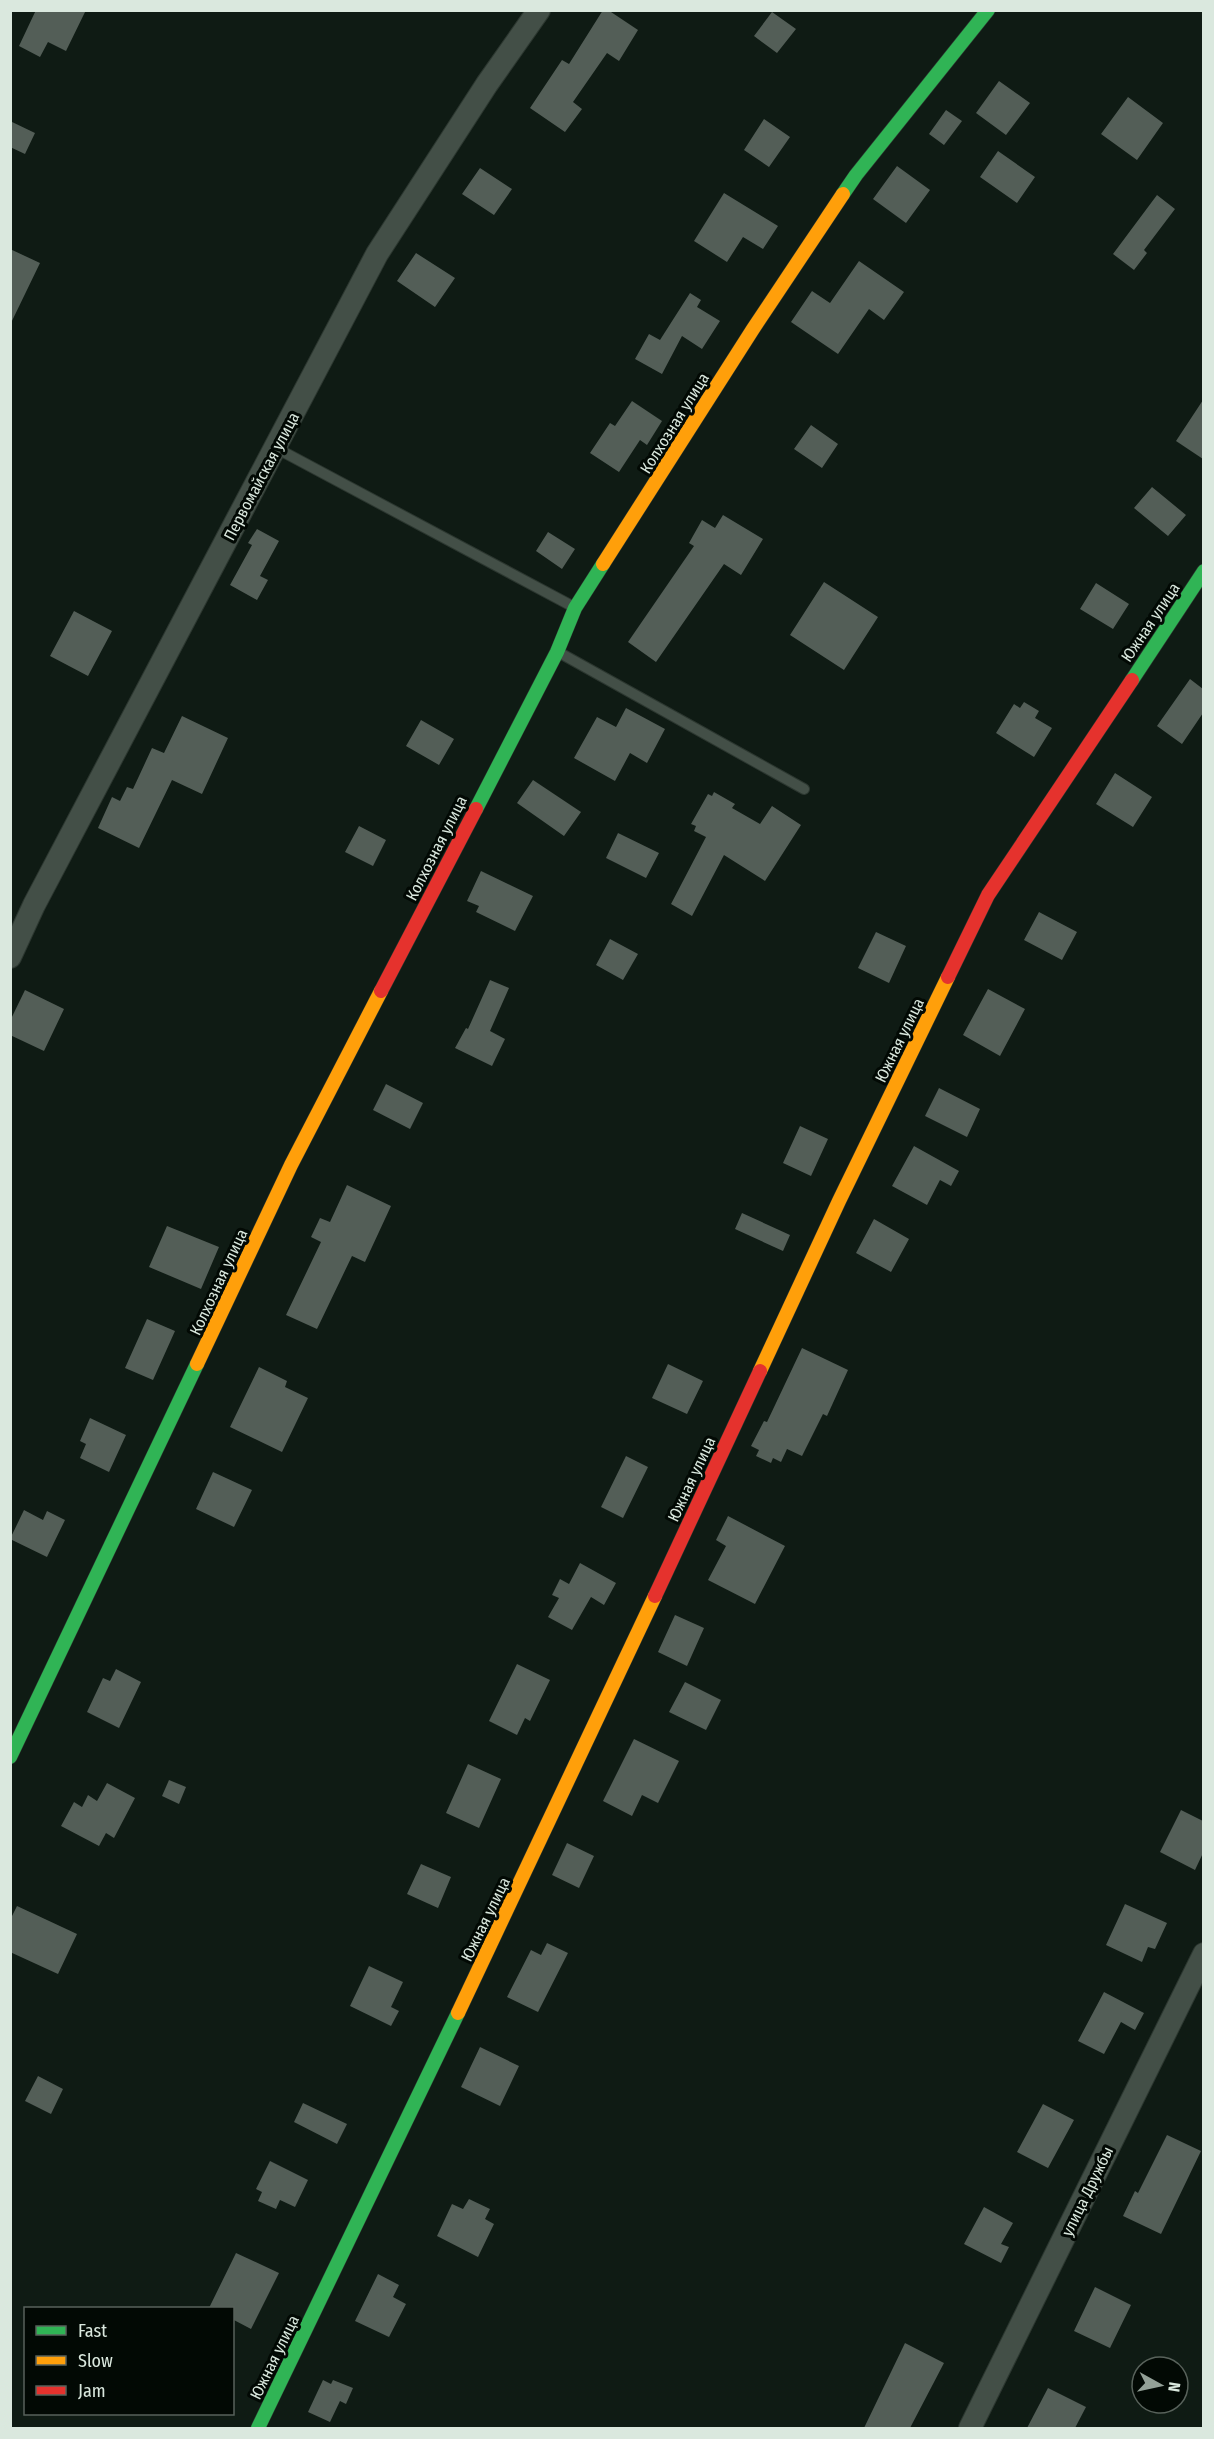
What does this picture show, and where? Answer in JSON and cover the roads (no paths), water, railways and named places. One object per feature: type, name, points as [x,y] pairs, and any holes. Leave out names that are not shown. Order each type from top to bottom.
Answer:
[{"type":"street","name":"Первомайская улица","points":[[10,957],[34,905],[377,255],[487,84],[539,10]]},
{"type":"street","name":"Колхозная улица","points":[[10,1757],[291,1165],[557,652],[576,608],[747,339],[856,175],[988,10]]},
{"type":"street","name":"Южная улица","points":[[258,2428],[521,1883],[839,1201],[988,895],[1203,571]]},
{"type":"street","name":"улица Дружбы","points":[[970,2428],[1203,1954]]},
{"type":"lane","points":[[276,448],[576,608]]},
{"type":"lane","points":[[557,652],[804,789]]}]
